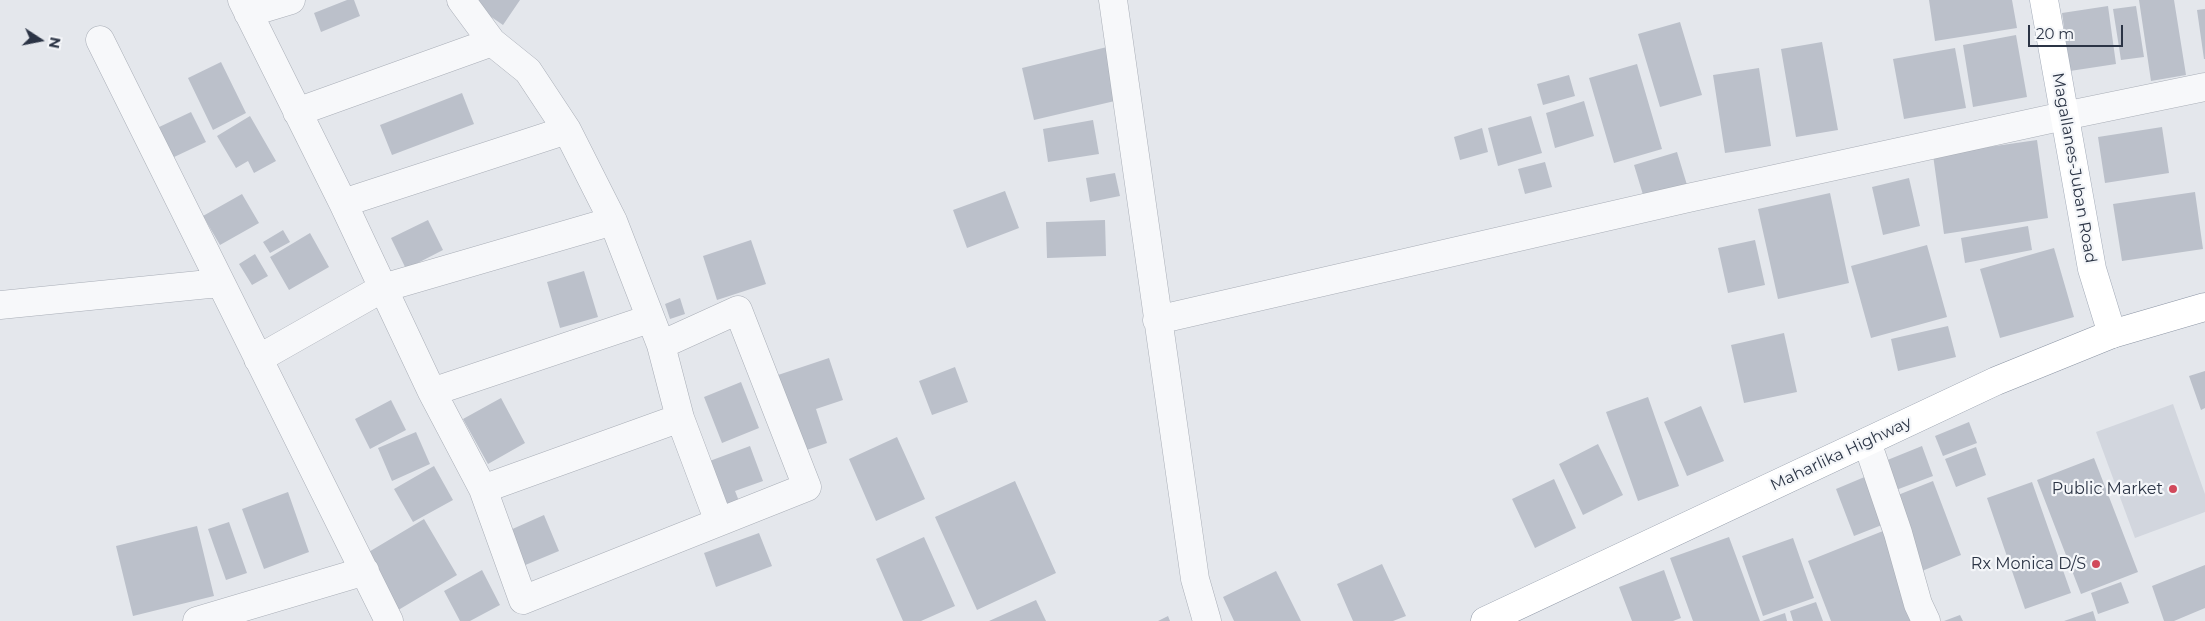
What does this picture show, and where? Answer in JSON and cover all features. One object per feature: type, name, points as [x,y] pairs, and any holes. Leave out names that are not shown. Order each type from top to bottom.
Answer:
[{"type":"main road","name":"Magallanes-Juban Road","points":[[2044,0],[2092,269],[2112,334]]},
{"type":"main road","name":"Maharlika Highway","points":[[1485,621],[1996,380],[2112,334],[2205,307]]},
{"type":"street","points":[[291,0],[246,7],[343,202],[432,392],[482,489],[523,600],[807,487],[738,310],[662,345]]},
{"type":"street","points":[[461,0],[492,42],[528,72],[567,130],[613,221],[650,319],[662,345],[680,418],[719,522]]},
{"type":"street","points":[[1113,0],[1195,579],[1207,621]]},
{"type":"street","points":[[100,40],[219,283],[389,621]]},
{"type":"street","points":[[297,112],[492,42]]},
{"type":"street","points":[[1157,320],[1688,198],[2205,87]]},
{"type":"street","points":[[343,202],[567,130]]},
{"type":"street","points":[[258,359],[383,288],[613,221]]},
{"type":"street","points":[[0,305],[219,283]]},
{"type":"street","points":[[432,392],[650,319]]},
{"type":"street","points":[[482,489],[680,418]]},
{"type":"street","points":[[1867,442],[1898,533],[1918,604],[1926,621]]},
{"type":"street","points":[[197,621],[365,572]]},
{"type":"shaded area","points":[[2173,404],[2205,494],[2205,512],[2135,538],[2096,432]]},
{"type":"building","points":[[347,0],[354,0],[360,16],[321,32],[314,13]]},
{"type":"building","points":[[473,0],[520,0],[503,25],[471,3]]},
{"type":"building","points":[[1929,0],[2012,0],[2017,28],[1935,41]]},
{"type":"building","points":[[2139,0],[2174,0],[2186,75],[2151,81]]},
{"type":"building","points":[[2108,6],[2116,64],[2070,71],[2062,13]]},
{"type":"building","points":[[2136,6],[2144,57],[2121,60],[2113,9]]},
{"type":"building","points":[[2205,9],[2205,59],[2204,59],[2197,10]]},
{"type":"building","points":[[1680,22],[1702,95],[1660,107],[1638,34]]},
{"type":"building","points":[[2016,35],[2027,97],[1973,107],[1963,45]]},
{"type":"building","points":[[1822,42],[1838,130],[1796,137],[1781,49]]},
{"type":"building","points":[[1107,47],[1119,100],[1034,120],[1022,68]]},
{"type":"building","points":[[1955,48],[1966,108],[1904,119],[1893,59]]},
{"type":"building","points":[[221,62],[246,113],[213,130],[188,78]]},
{"type":"building","points":[[1637,64],[1662,149],[1614,163],[1589,78]]},
{"type":"building","points":[[1759,68],[1771,146],[1725,153],[1713,75]]},
{"type":"building","points":[[1569,75],[1575,96],[1543,105],[1537,84]]},
{"type":"building","points":[[462,93],[474,124],[392,155],[380,125]]},
{"type":"building","points":[[1584,101],[1594,136],[1555,148],[1546,113]]},
{"type":"building","points":[[191,112],[206,142],[172,158],[157,128]]},
{"type":"building","points":[[250,116],[276,161],[254,173],[248,161],[236,168],[217,136]]},
{"type":"building","points":[[1531,116],[1542,153],[1498,166],[1488,128]]},
{"type":"building","points":[[1093,120],[1099,154],[1048,162],[1043,129]]},
{"type":"building","points":[[2162,127],[2169,173],[2105,183],[2098,137]]},
{"type":"building","points":[[1482,128],[1488,152],[1460,160],[1454,137]]},
{"type":"building","points":[[2037,140],[2048,218],[1944,234],[1933,155]]},
{"type":"building","points":[[1677,152],[1687,185],[1644,198],[1634,165]]},
{"type":"building","points":[[1545,162],[1552,187],[1525,194],[1518,169]]},
{"type":"building","points":[[1115,173],[1120,196],[1090,202],[1086,178]]},
{"type":"building","points":[[1909,178],[1920,226],[1883,235],[1872,187]]},
{"type":"building","points":[[1005,191],[1019,228],[967,248],[953,210]]},
{"type":"building","points":[[2195,192],[2203,249],[2122,261],[2113,204]]},
{"type":"building","points":[[1830,193],[1849,283],[1778,299],[1758,209]]},
{"type":"building","points":[[242,194],[259,223],[220,245],[203,216]]},
{"type":"building","points":[[428,220],[443,250],[406,269],[391,238]]},
{"type":"building","points":[[1105,220],[1106,256],[1047,258],[1046,222]]},
{"type":"building","points":[[2028,226],[2032,250],[1965,263],[1961,238]]},
{"type":"building","points":[[283,230],[290,242],[270,253],[263,242]]},
{"type":"building","points":[[310,233],[329,267],[289,290],[270,257]]},
{"type":"building","points":[[751,240],[766,284],[717,300],[703,256]]},
{"type":"building","points":[[1755,240],[1765,285],[1728,293],[1718,248]]},
{"type":"building","points":[[1927,245],[1947,317],[1871,338],[1851,266]]},
{"type":"building","points":[[2054,248],[2074,317],[2000,338],[1980,269]]},
{"type":"building","points":[[255,254],[268,276],[252,285],[239,264]]},
{"type":"building","points":[[584,271],[598,317],[560,328],[547,282]]},
{"type":"building","points":[[680,298],[685,314],[670,319],[665,304]]},
{"type":"building","points":[[1948,326],[1956,357],[1898,371],[1891,339]]},
{"type":"building","points":[[1784,333],[1797,392],[1744,403],[1731,345]]},
{"type":"building","points":[[829,358],[843,400],[816,409],[827,443],[804,451],[778,375]]},
{"type":"building","points":[[955,367],[968,402],[932,415],[919,381]]},
{"type":"building","points":[[2205,371],[2205,408],[2201,410],[2189,376]]},
{"type":"building","points":[[741,382],[759,428],[722,443],[704,397]]},
{"type":"building","points":[[1648,397],[1679,486],[1638,501],[1606,412]]},
{"type":"building","points":[[501,398],[525,443],[488,464],[463,419]]},
{"type":"building","points":[[391,400],[406,430],[370,449],[355,419]]},
{"type":"building","points":[[1701,406],[1724,461],[1687,476],[1664,422]]},
{"type":"building","points":[[1969,422],[1977,443],[1943,456],[1935,436]]},
{"type":"building","points":[[416,432],[430,464],[392,481],[378,448]]},
{"type":"building","points":[[897,437],[925,499],[876,521],[849,459]]},
{"type":"building","points":[[1598,444],[1623,495],[1583,515],[1559,464]]},
{"type":"building","points":[[750,446],[763,481],[735,491],[741,506],[726,512],[707,462]]},
{"type":"building","points":[[1922,446],[1933,476],[1896,490],[1885,461]]},
{"type":"building","points":[[1976,447],[1986,475],[1956,487],[1945,459]]},
{"type":"building","points":[[2094,458],[2138,572],[2081,594],[2037,480]]},
{"type":"building","points":[[434,466],[453,500],[413,522],[394,489]]},
{"type":"building","points":[[1874,473],[1892,521],[1854,536],[1836,489]]},
{"type":"building","points":[[1554,479],[1576,528],[1535,548],[1512,499]]},
{"type":"building","points":[[1015,481],[1056,573],[977,610],[935,517]]},
{"type":"building","points":[[1933,481],[1961,555],[1922,571],[1893,497]]},
{"type":"building","points":[[2032,482],[2071,593],[2025,609],[1987,498]]},
{"type":"building","points":[[288,492],[309,552],[264,569],[242,509]]},
{"type":"building","points":[[544,515],[559,551],[523,566],[508,531]]},
{"type":"building","points":[[424,519],[457,575],[395,612],[362,556]]},
{"type":"building","points":[[229,522],[247,573],[226,580],[208,529]]},
{"type":"building","points":[[197,526],[214,596],[133,616],[116,546]]},
{"type":"building","points":[[1888,529],[1918,621],[1831,621],[1808,561]]},
{"type":"building","points":[[759,533],[772,566],[716,587],[704,553]]},
{"type":"building","points":[[924,537],[955,606],[921,621],[903,621],[876,559]]},
{"type":"building","points":[[1729,537],[1760,621],[1693,621],[1670,558]]},
{"type":"building","points":[[1793,538],[1814,598],[1763,616],[1742,556]]},
{"type":"building","points":[[1382,564],[1406,616],[1393,621],[1353,621],[1337,584]]},
{"type":"building","points":[[2205,565],[2205,608],[2174,621],[2164,621],[2152,586]]},
{"type":"building","points":[[482,570],[500,605],[470,621],[460,621],[444,591]]},
{"type":"building","points":[[1664,570],[1681,618],[1673,621],[1632,621],[1619,587]]},
{"type":"building","points":[[1276,571],[1301,621],[1234,621],[1223,597]]},
{"type":"building","points":[[2121,582],[2129,603],[2098,614],[2091,593]]},
{"type":"building","points":[[1036,600],[1046,621],[989,621]]},
{"type":"building","points":[[1816,602],[1823,621],[1793,621],[1790,611]]},
{"type":"building","points":[[2093,611],[2096,621],[2064,621]]},
{"type":"building","points":[[1785,613],[1787,621],[1762,621]]},
{"type":"building","points":[[1960,615],[1963,621],[1944,621]]},
{"type":"building","points":[[1168,616],[1170,621],[1158,621]]},
{"type":"place","name":"Public Market","points":[[2173,489]]},
{"type":"place","name":"Rx Monica D/S","points":[[2096,564]]}]
